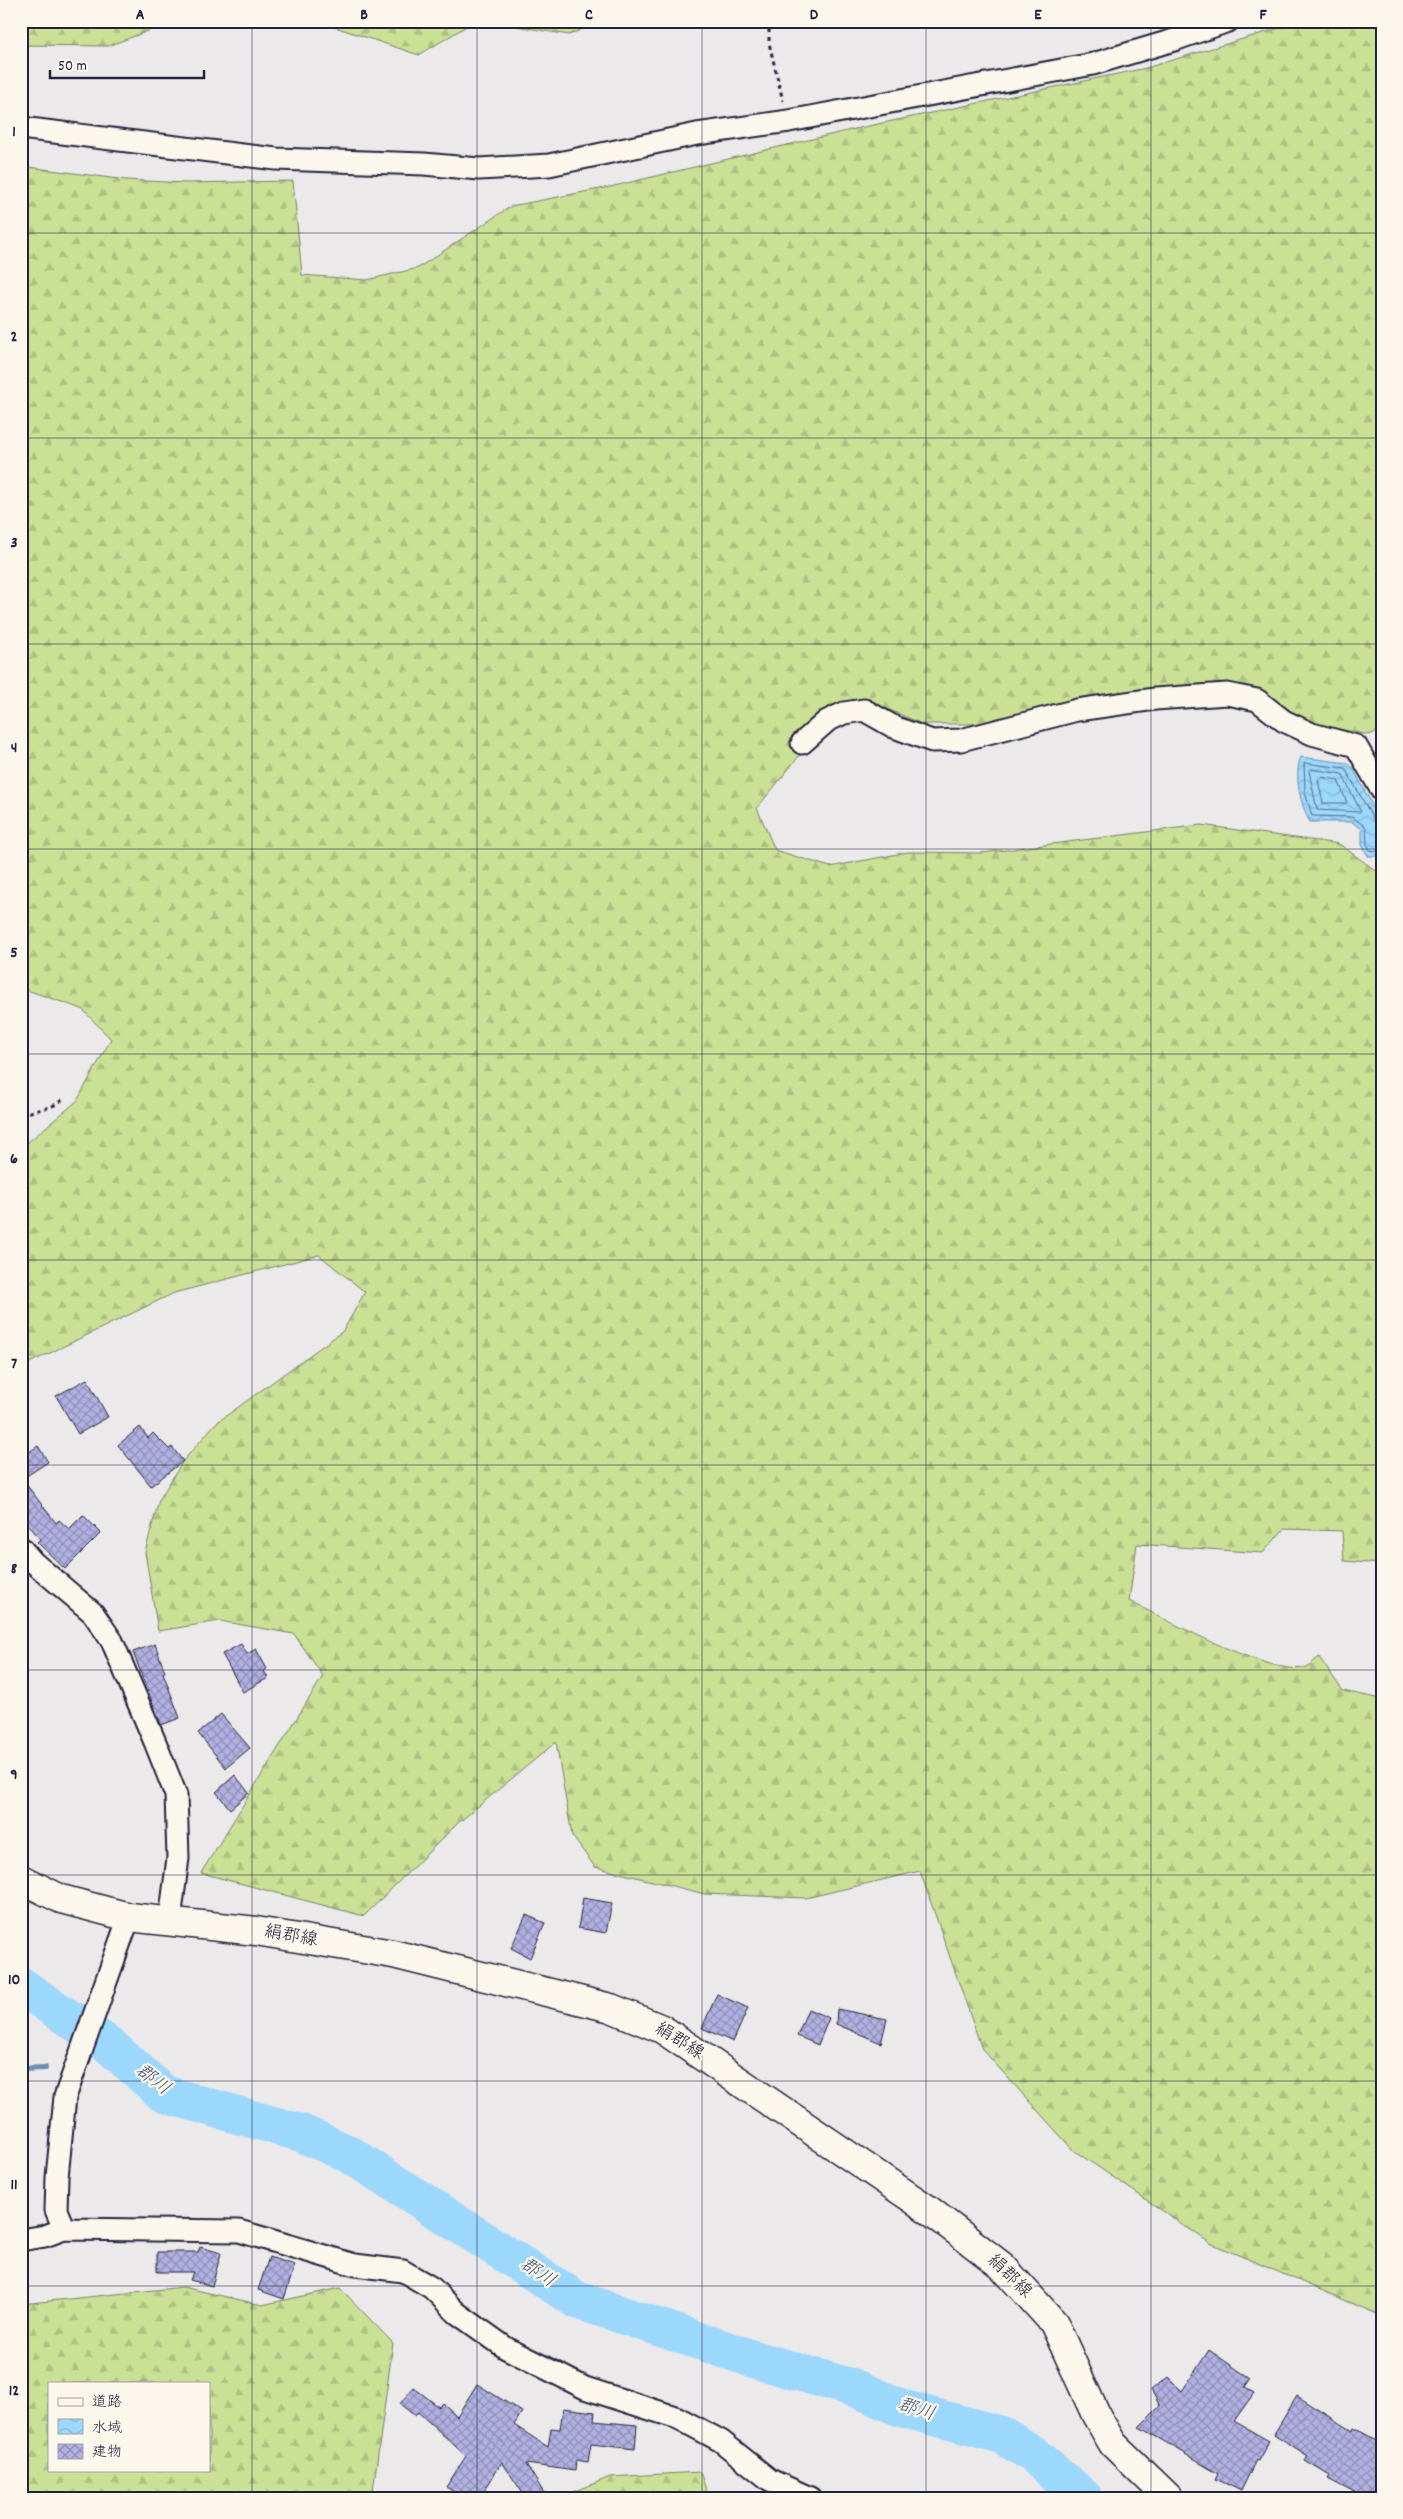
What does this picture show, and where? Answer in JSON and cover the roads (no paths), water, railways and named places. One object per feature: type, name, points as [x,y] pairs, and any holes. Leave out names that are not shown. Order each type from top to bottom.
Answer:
[{"type":"main road","name":"絹郡線","points":[[21,1879],[61,1899],[129,1917],[170,1920],[256,1931],[393,1954],[611,2008],[662,2029],[929,2210],[1002,2266],[1054,2323],[1096,2415],[1113,2444],[1169,2498]]},
{"type":"street","points":[[21,128],[276,159],[479,169],[549,165],[697,134],[789,121],[1093,64],[1174,40],[1228,21]]},
{"type":"street","points":[[802,743],[826,721],[844,713],[864,710],[894,727],[932,741],[961,740],[1077,710],[1155,699],[1227,694],[1257,700],[1284,722],[1312,734],[1356,746],[1382,791]]},
{"type":"street","points":[[21,1548],[33,1562],[93,1613],[112,1641],[155,1742],[176,1795],[178,1858],[170,1920]]},
{"type":"street","points":[[64,2229],[56,2210],[57,2177],[65,2097],[129,1917]]},
{"type":"street","points":[[21,2240],[44,2236],[64,2229],[239,2231],[355,2265],[403,2271],[432,2288],[457,2313],[506,2348],[585,2388],[678,2418],[721,2441],[770,2480],[810,2498]]},
{"type":"water","points":[[1301,757],[1347,763],[1353,768],[1382,824],[1382,856],[1368,856],[1362,845],[1362,829],[1352,822],[1310,822],[1299,790],[1298,772]]},
{"type":"waterway","name":"郡川","points":[[21,1986],[110,2046],[164,2094],[301,2133],[349,2154],[577,2300],[750,2358],[860,2390],[901,2408],[1002,2435],[1033,2454],[1084,2498]]},
{"type":"waterway","points":[[21,2069],[45,2068]]},
{"type":"waterway","name":"郡川","points":[[129,2071],[136,2071]]}]
